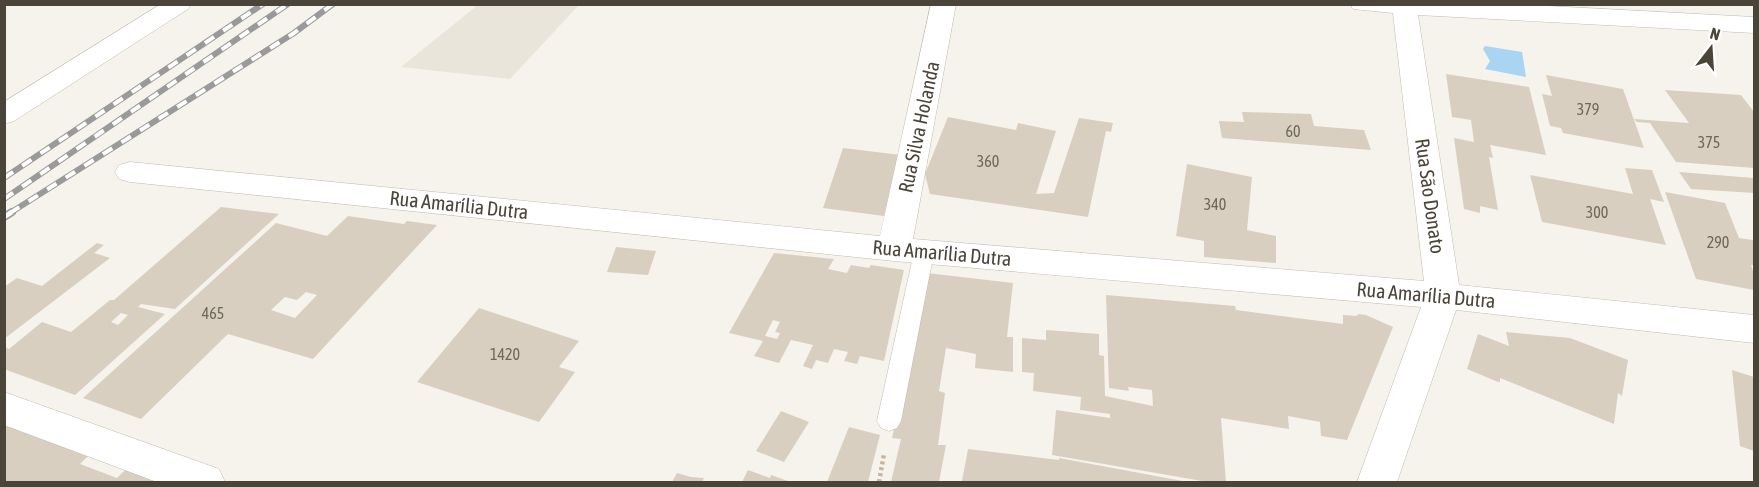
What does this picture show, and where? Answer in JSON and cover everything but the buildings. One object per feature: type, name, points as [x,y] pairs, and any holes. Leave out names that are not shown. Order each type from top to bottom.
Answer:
[{"type":"street","points":[[4,114],[178,4]]},
{"type":"street","name":"Rua Silva Holanda","points":[[909,250],[944,4]]},
{"type":"street","points":[[1362,4],[1405,8],[1480,8],[1755,25]]},
{"type":"street","name":"Rua São Donato","points":[[1377,483],[1443,296],[1405,8]]},
{"type":"street","name":"Rua Amarília Dutra","points":[[130,172],[909,250],[1443,296],[1755,329]]},
{"type":"street","points":[[4,408],[204,483]]},
{"type":"lane","points":[[889,421],[909,250]]},
{"type":"shaded area","points":[[479,4],[579,5],[510,79],[401,67]]},
{"type":"water","points":[[1485,46],[1522,52],[1526,77],[1485,69],[1490,61],[1483,49]]},
{"type":"railway","points":[[4,178],[263,4]]},
{"type":"railway","points":[[4,199],[288,4]]},
{"type":"railway","points":[[10,213],[294,33],[333,4]]},
{"type":"railway","points":[[4,217],[12,212]]}]
